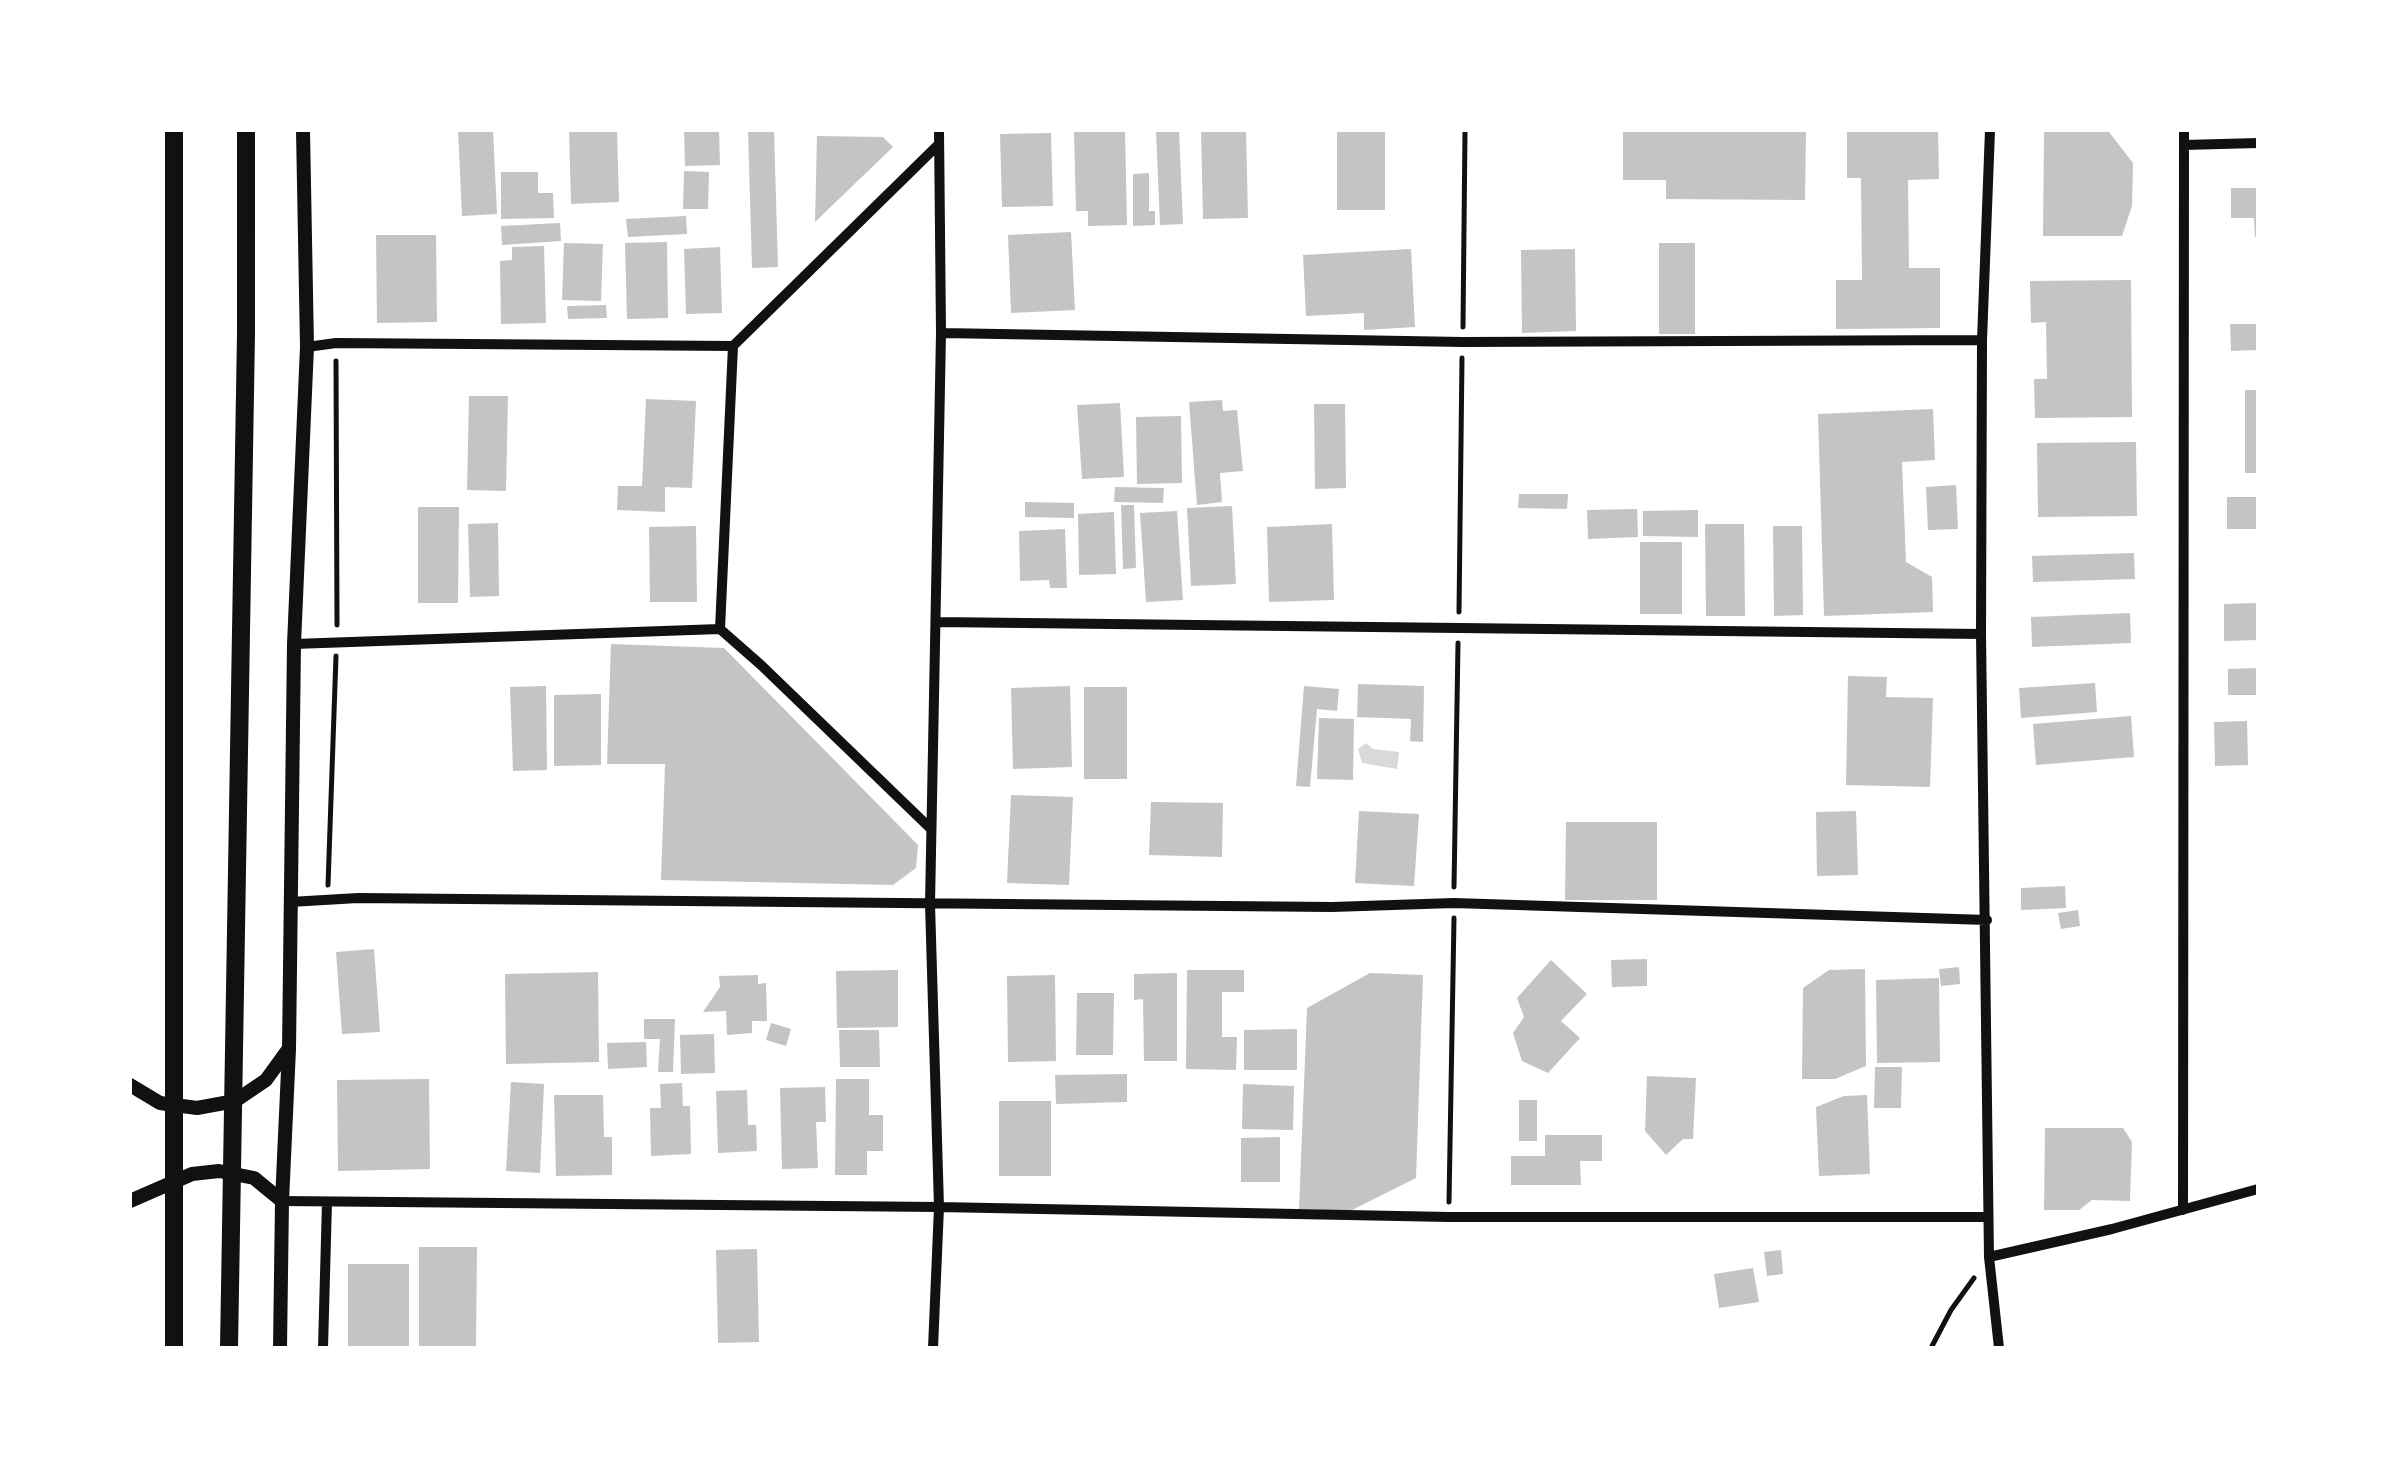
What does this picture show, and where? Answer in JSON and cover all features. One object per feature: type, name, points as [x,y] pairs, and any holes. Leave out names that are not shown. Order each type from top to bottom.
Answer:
[{"type":"highway","points":[[174,130],[174,1348]]},
{"type":"highway","points":[[228,1348],[246,130]]},
{"type":"street","points":[[280,1348],[294,644],[307,347],[302,130]]},
{"type":"street","points":[[934,1348],[939,1207],[930,828],[941,333],[939,130]]},
{"type":"street","points":[[1990,130],[1982,340],[1981,634],[1988,1257],[1999,1348]]},
{"type":"street","points":[[2183,1210],[2184,130]]},
{"type":"street","points":[[2184,145],[2258,143]]},
{"type":"street","points":[[720,629],[733,346],[939,144]]},
{"type":"street","points":[[941,333],[1463,342],[1982,340]]},
{"type":"street","points":[[307,347],[336,343],[733,346]]},
{"type":"street","points":[[937,622],[1981,634]]},
{"type":"street","points":[[294,644],[720,629],[930,828]]},
{"type":"street","points":[[290,902],[1332,907],[1454,903],[1987,920]]},
{"type":"street","points":[[130,1085],[160,1102],[198,1108],[235,1100],[266,1080],[288,1049]]},
{"type":"street","points":[[130,1201],[192,1174],[218,1171],[254,1178],[282,1201],[1448,1216],[1988,1217]]},
{"type":"street","points":[[1988,1257],[2258,1189]]},
{"type":"street","points":[[323,1348],[327,1202]]},
{"type":"path","points":[[1448,1216],[1465,130]]},
{"type":"path","points":[[328,900],[337,641],[336,343]]},
{"type":"path","points":[[1931,1348],[1951,1310],[1988,1257]]},
{"type":"shaded area","points":[[1366,743],[1373,749],[1399,752],[1397,769],[1362,763],[1358,749]]},
{"type":"building","points":[[458,130],[493,130],[497,214],[462,216]]},
{"type":"building","points":[[569,130],[617,130],[619,202],[571,204]]},
{"type":"building","points":[[684,130],[719,130],[720,165],[685,166]]},
{"type":"building","points":[[748,130],[774,130],[778,267],[752,268]]},
{"type":"building","points":[[1125,130],[1127,225],[1088,226],[1088,211],[1076,211],[1074,132]]},
{"type":"building","points":[[1156,130],[1179,130],[1183,224],[1160,225]]},
{"type":"building","points":[[1201,130],[1246,130],[1248,218],[1203,219]]},
{"type":"building","points":[[1337,130],[1385,130],[1385,210],[1337,210]]},
{"type":"building","points":[[1623,130],[1806,130],[1805,200],[1666,199],[1666,180],[1623,180]]},
{"type":"building","points":[[1847,130],[1938,130],[1939,179],[1908,180],[1909,268],[1940,268],[1940,328],[1836,329],[1836,280],[1862,280],[1861,178],[1847,178]]},
{"type":"building","points":[[2044,132],[2109,132],[2133,163],[2132,206],[2122,236],[2043,236]]},
{"type":"building","points":[[1051,133],[1053,206],[1002,207],[1000,134]]},
{"type":"building","points":[[817,136],[883,137],[893,147],[815,222]]},
{"type":"building","points":[[684,171],[709,172],[708,209],[683,209]]},
{"type":"building","points":[[501,172],[538,172],[538,193],[553,193],[554,218],[501,219]]},
{"type":"building","points":[[1149,173],[1149,211],[1155,211],[1155,225],[1133,226],[1133,174]]},
{"type":"building","points":[[2231,188],[2258,188],[2258,237],[2254,218],[2231,218]]},
{"type":"building","points":[[686,216],[687,234],[628,237],[626,219]]},
{"type":"building","points":[[560,223],[561,241],[502,245],[501,226]]},
{"type":"building","points":[[1071,232],[1075,310],[1011,313],[1008,235]]},
{"type":"building","points":[[376,235],[436,235],[437,322],[377,323]]},
{"type":"building","points":[[667,242],[668,318],[627,319],[625,243]]},
{"type":"building","points":[[564,243],[603,244],[601,301],[562,300]]},
{"type":"building","points":[[1659,243],[1695,243],[1695,334],[1659,334]]},
{"type":"building","points":[[544,246],[546,323],[501,324],[500,261],[512,260],[512,247]]},
{"type":"building","points":[[720,247],[722,313],[686,314],[684,249]]},
{"type":"building","points":[[1411,249],[1415,327],[1364,330],[1364,313],[1306,316],[1303,255]]},
{"type":"building","points":[[1575,249],[1576,331],[1522,333],[1521,250]]},
{"type":"building","points":[[2131,280],[2132,417],[2035,418],[2034,379],[2047,379],[2046,322],[2031,323],[2030,281]]},
{"type":"building","points":[[606,305],[607,318],[568,319],[567,306]]},
{"type":"building","points":[[2230,324],[2258,324],[2258,350],[2231,351]]},
{"type":"building","points":[[2245,390],[2258,390],[2258,473],[2245,473]]},
{"type":"building","points":[[469,396],[508,396],[506,491],[467,490]]},
{"type":"building","points":[[646,399],[696,401],[692,488],[665,487],[665,512],[617,510],[618,486],[642,486]]},
{"type":"building","points":[[1222,400],[1223,411],[1237,410],[1243,471],[1220,473],[1222,502],[1197,505],[1189,402]]},
{"type":"building","points":[[1120,403],[1124,477],[1082,479],[1077,405]]},
{"type":"building","points":[[1314,404],[1345,404],[1346,488],[1315,489]]},
{"type":"building","points":[[1933,409],[1935,460],[1902,462],[1906,562],[1932,577],[1933,612],[1824,616],[1818,414]]},
{"type":"building","points":[[1181,416],[1182,483],[1137,484],[1136,417]]},
{"type":"building","points":[[2136,442],[2137,516],[2038,517],[2037,443]]},
{"type":"building","points":[[1956,485],[1958,529],[1928,530],[1926,487]]},
{"type":"building","points":[[1115,487],[1164,488],[1163,503],[1114,502]]},
{"type":"building","points":[[1519,494],[1568,494],[1567,509],[1518,508]]},
{"type":"building","points":[[2227,497],[2258,497],[2258,529],[2227,529]]},
{"type":"building","points":[[1025,502],[1074,503],[1074,518],[1025,517]]},
{"type":"building","points":[[1121,505],[1134,505],[1136,568],[1123,569]]},
{"type":"building","points":[[1232,506],[1236,584],[1191,586],[1187,508]]},
{"type":"building","points":[[418,507],[459,507],[458,603],[418,603]]},
{"type":"building","points":[[1637,509],[1638,537],[1588,539],[1587,510]]},
{"type":"building","points":[[1698,510],[1698,537],[1643,536],[1643,511]]},
{"type":"building","points":[[1177,511],[1183,600],[1146,602],[1140,513]]},
{"type":"building","points":[[1114,512],[1116,574],[1079,575],[1078,514]]},
{"type":"building","points":[[498,523],[499,596],[470,597],[468,524]]},
{"type":"building","points":[[1332,524],[1334,600],[1269,602],[1267,527]]},
{"type":"building","points":[[1705,524],[1744,524],[1745,616],[1706,616]]},
{"type":"building","points":[[696,526],[697,602],[650,602],[649,527]]},
{"type":"building","points":[[1773,526],[1802,526],[1803,615],[1774,616]]},
{"type":"building","points":[[1065,529],[1067,588],[1050,588],[1049,580],[1020,581],[1019,531]]},
{"type":"building","points":[[1640,542],[1682,542],[1682,614],[1640,614]]},
{"type":"building","points":[[2134,553],[2135,579],[2033,582],[2032,556]]},
{"type":"building","points":[[2258,603],[2258,640],[2224,641],[2224,604]]},
{"type":"building","points":[[2130,613],[2131,643],[2032,647],[2031,617]]},
{"type":"building","points":[[611,644],[724,648],[918,845],[916,868],[893,885],[661,880],[665,764],[607,764]]},
{"type":"building","points":[[2258,668],[2258,695],[2228,695],[2228,669]]},
{"type":"building","points":[[1848,676],[1887,677],[1886,697],[1933,698],[1930,787],[1846,785]]},
{"type":"building","points":[[2095,683],[2097,712],[2021,718],[2019,688]]},
{"type":"building","points":[[1358,684],[1424,686],[1423,742],[1410,741],[1411,719],[1357,717]]},
{"type":"building","points":[[546,686],[547,770],[513,771],[510,687]]},
{"type":"building","points":[[1070,686],[1072,767],[1013,769],[1011,688]]},
{"type":"building","points":[[1304,686],[1339,689],[1337,711],[1317,709],[1310,787],[1296,786]]},
{"type":"building","points":[[1084,687],[1127,687],[1127,779],[1084,779]]},
{"type":"building","points":[[601,694],[601,765],[554,766],[554,695]]},
{"type":"building","points":[[2131,716],[2134,757],[2036,765],[2033,724]]},
{"type":"building","points":[[1319,718],[1354,719],[1353,780],[1317,779]]},
{"type":"building","points":[[2247,721],[2248,765],[2215,766],[2214,722]]},
{"type":"building","points":[[1011,795],[1073,797],[1069,885],[1007,883]]},
{"type":"building","points":[[1151,802],[1223,803],[1222,857],[1149,855]]},
{"type":"building","points":[[1359,811],[1419,814],[1414,886],[1355,883]]},
{"type":"building","points":[[1856,811],[1858,875],[1817,876],[1816,812]]},
{"type":"building","points":[[1566,822],[1657,822],[1657,900],[1565,900]]},
{"type":"building","points":[[2065,886],[2066,908],[2021,910],[2021,888]]},
{"type":"building","points":[[2078,910],[2080,926],[2061,929],[2058,913]]},
{"type":"building","points":[[374,949],[380,1032],[342,1034],[336,952]]},
{"type":"building","points":[[1647,959],[1647,986],[1612,987],[1611,960]]},
{"type":"building","points":[[1551,960],[1587,994],[1561,1021],[1580,1038],[1548,1073],[1522,1061],[1513,1033],[1524,1017],[1517,998]]},
{"type":"building","points":[[1959,967],[1960,984],[1941,986],[1939,969]]},
{"type":"building","points":[[1865,969],[1866,1066],[1835,1079],[1802,1079],[1803,988],[1829,970]]},
{"type":"building","points":[[898,970],[898,1027],[837,1028],[836,971]]},
{"type":"building","points":[[1187,970],[1244,970],[1244,992],[1222,992],[1222,1037],[1237,1037],[1236,1070],[1186,1069]]},
{"type":"building","points":[[598,972],[599,1062],[506,1064],[505,974]]},
{"type":"building","points":[[1177,973],[1177,1061],[1144,1061],[1143,999],[1134,1000],[1134,974]]},
{"type":"building","points":[[1370,973],[1423,975],[1416,1178],[1350,1211],[1299,1209],[1307,1008]]},
{"type":"building","points":[[758,975],[758,984],[766,983],[767,1021],[752,1021],[752,1033],[727,1035],[726,1011],[703,1012],[720,987],[719,976]]},
{"type":"building","points":[[1055,975],[1056,1061],[1008,1062],[1007,976]]},
{"type":"building","points":[[1939,978],[1940,1062],[1877,1063],[1876,980]]},
{"type":"building","points":[[1077,993],[1114,993],[1113,1055],[1076,1055]]},
{"type":"building","points":[[644,1019],[675,1019],[673,1072],[658,1072],[660,1039],[644,1039]]},
{"type":"building","points":[[771,1023],[791,1029],[786,1046],[766,1040]]},
{"type":"building","points":[[1297,1029],[1297,1070],[1244,1070],[1244,1030]]},
{"type":"building","points":[[839,1030],[879,1030],[880,1067],[840,1067]]},
{"type":"building","points":[[714,1034],[715,1073],[681,1074],[680,1035]]},
{"type":"building","points":[[646,1042],[647,1067],[608,1069],[607,1043]]},
{"type":"building","points":[[1875,1067],[1902,1067],[1901,1108],[1874,1108]]},
{"type":"building","points":[[1127,1074],[1127,1102],[1056,1104],[1055,1075]]},
{"type":"building","points":[[1647,1076],[1696,1078],[1693,1139],[1683,1139],[1666,1155],[1645,1131]]},
{"type":"building","points":[[429,1079],[430,1169],[338,1171],[337,1080]]},
{"type":"building","points":[[836,1079],[869,1079],[869,1115],[883,1115],[883,1151],[867,1151],[867,1175],[835,1175]]},
{"type":"building","points":[[511,1082],[544,1084],[540,1173],[506,1171]]},
{"type":"building","points":[[682,1083],[683,1106],[690,1106],[691,1154],[651,1156],[650,1108],[661,1108],[660,1084]]},
{"type":"building","points":[[1243,1084],[1294,1086],[1293,1130],[1242,1129]]},
{"type":"building","points":[[825,1087],[826,1122],[816,1122],[818,1168],[782,1169],[780,1088]]},
{"type":"building","points":[[747,1090],[748,1125],[756,1125],[757,1151],[718,1153],[716,1091]]},
{"type":"building","points":[[554,1095],[603,1095],[604,1137],[612,1137],[612,1175],[556,1176]]},
{"type":"building","points":[[1867,1095],[1870,1174],[1819,1176],[1816,1107],[1844,1096]]},
{"type":"building","points":[[1519,1100],[1537,1100],[1537,1141],[1519,1141]]},
{"type":"building","points":[[999,1101],[1051,1101],[1051,1176],[999,1176]]},
{"type":"building","points":[[2045,1128],[2123,1128],[2132,1142],[2130,1201],[2092,1200],[2079,1210],[2044,1210]]},
{"type":"building","points":[[1545,1135],[1602,1135],[1602,1161],[1580,1161],[1581,1185],[1511,1185],[1511,1156],[1545,1156]]},
{"type":"building","points":[[1280,1137],[1280,1182],[1241,1182],[1241,1138]]},
{"type":"building","points":[[419,1247],[477,1247],[476,1348],[419,1348]]},
{"type":"building","points":[[757,1249],[759,1342],[718,1343],[716,1250]]},
{"type":"building","points":[[1781,1250],[1783,1274],[1767,1276],[1764,1252]]},
{"type":"building","points":[[348,1264],[409,1264],[409,1348],[348,1348]]},
{"type":"building","points":[[1753,1268],[1759,1302],[1719,1308],[1714,1274]]}]
